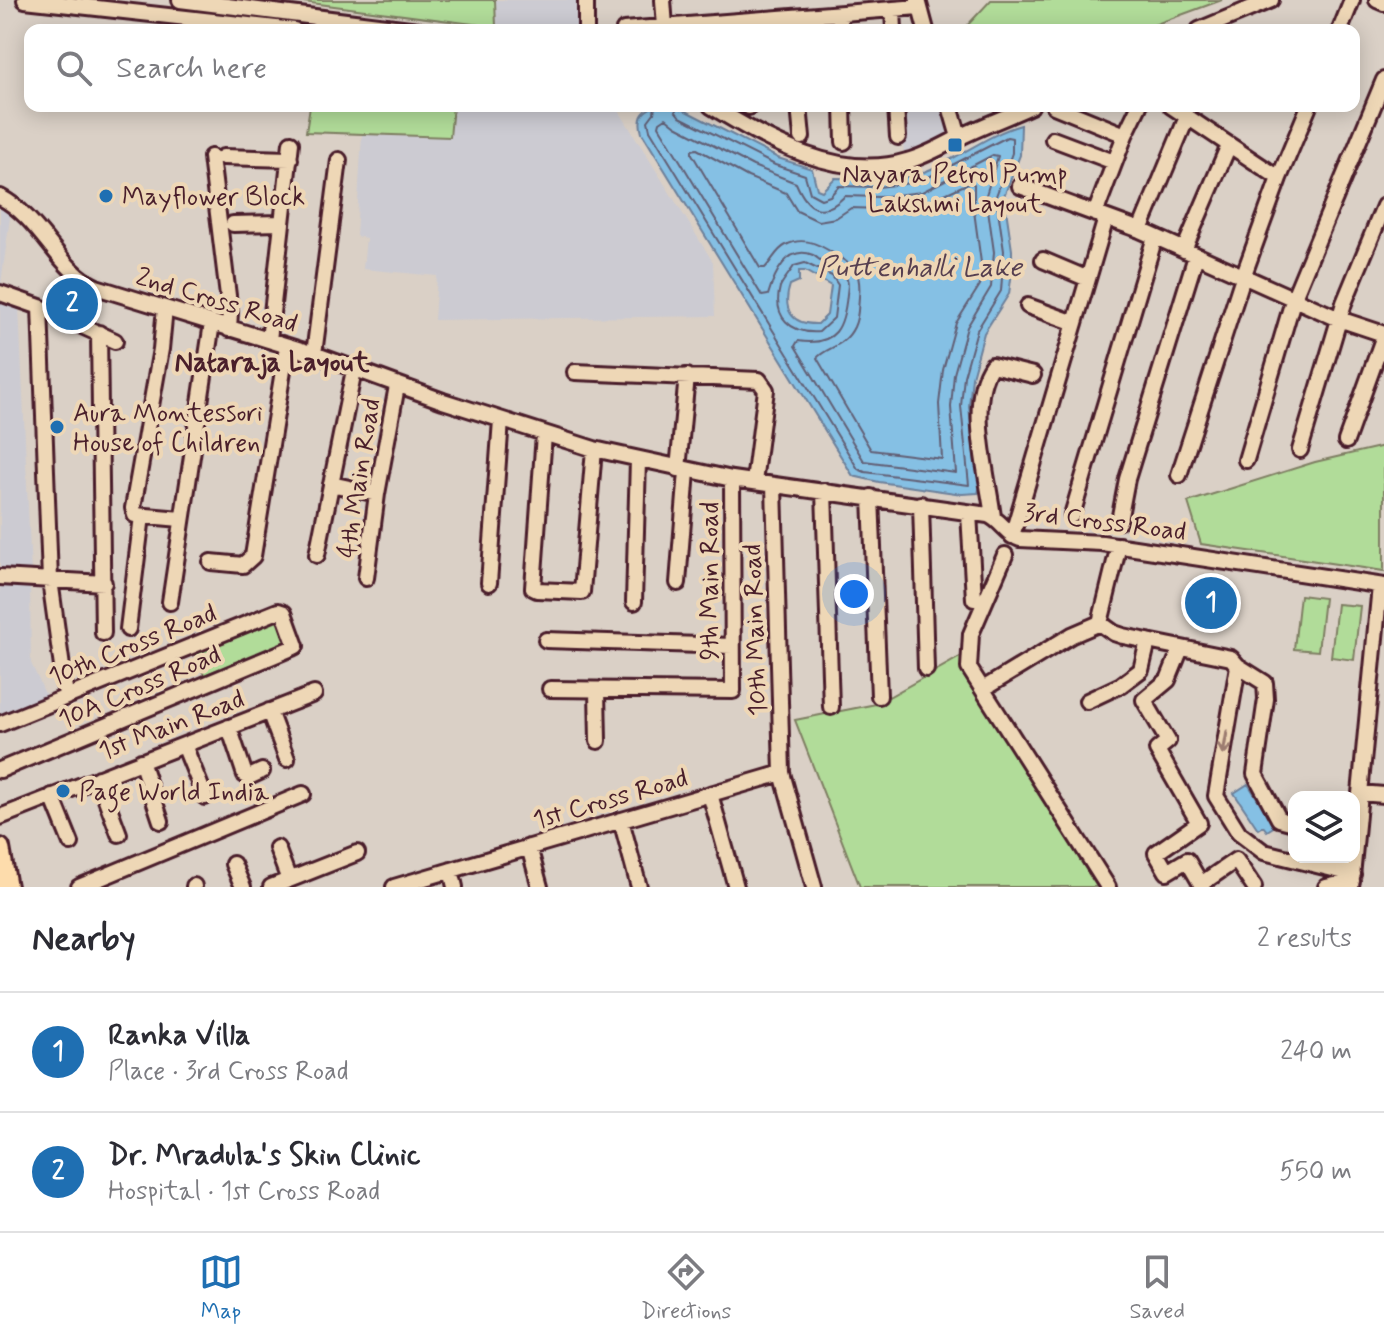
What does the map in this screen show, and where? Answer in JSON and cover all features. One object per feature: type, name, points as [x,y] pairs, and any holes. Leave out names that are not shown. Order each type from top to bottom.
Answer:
[{"type":"main road","points":[[0,848],[7,887]]},
{"type":"street","points":[[25,0],[240,24]]},
{"type":"street","points":[[180,0],[370,24]]},
{"type":"street","points":[[586,0],[586,24]]},
{"type":"street","points":[[663,0],[663,24]]},
{"type":"street","points":[[1213,24],[1271,0]]},
{"type":"street","points":[[1342,24],[1352,0]]},
{"type":"street","points":[[1377,0],[1384,3]]},
{"type":"street","points":[[788,24],[918,4],[924,24]]},
{"type":"street","points":[[893,10],[894,24]]},
{"type":"street","points":[[840,14],[840,24]]},
{"type":"street","points":[[1246,460],[1294,297],[1384,80]]},
{"type":"street","points":[[722,112],[783,146],[820,158],[879,166],[905,162],[1017,112]]},
{"type":"street","points":[[800,112],[802,137]]},
{"type":"street","points":[[843,112],[844,142]]},
{"type":"street","points":[[896,112],[898,137]]},
{"type":"street","points":[[952,112],[959,137]]},
{"type":"street","points":[[1069,112],[1125,135]]},
{"type":"street","points":[[1012,536],[1088,279],[1114,162],[1136,112]]},
{"type":"street","points":[[1180,112],[1279,178]]},
{"type":"street","points":[[1179,475],[1243,277],[1306,112]]},
{"type":"street","points":[[1140,230],[1187,117]]},
{"type":"street","points":[[1053,139],[1114,162]]},
{"type":"street","points":[[269,340],[291,143]]},
{"type":"street","points":[[1119,521],[1127,479],[1190,253],[1229,145]]},
{"type":"street","points":[[229,329],[217,157],[290,159]]},
{"type":"street","name":"2nd Cross Road","points":[[314,354],[339,160]]},
{"type":"street","points":[[1020,186],[1140,230],[1339,319],[1384,335],[1346,441]]},
{"type":"street","name":"2nd Cross Road","points":[[0,197],[28,216],[86,283],[314,354],[397,386],[544,434],[638,460]]},
{"type":"street","points":[[1300,450],[1339,319],[1384,206]]},
{"type":"street","points":[[233,224],[282,223]]},
{"type":"street","points":[[1072,515],[1155,237]]},
{"type":"street","points":[[1043,260],[1088,279]]},
{"type":"street","points":[[0,293],[40,307],[115,341]]},
{"type":"street","points":[[1028,306],[1075,323]]},
{"type":"street","points":[[40,307],[50,580],[66,696]]},
{"type":"street","points":[[128,629],[138,514],[165,308]]},
{"type":"street","points":[[170,602],[212,323]]},
{"type":"street","points":[[99,333],[103,633]]},
{"type":"street","points":[[211,562],[243,565],[253,556],[287,346]]},
{"type":"street","points":[[993,517],[980,421],[981,390],[986,372],[992,365],[1033,375]]},
{"type":"street","points":[[317,555],[354,370]]},
{"type":"street","points":[[575,372],[759,380],[766,390],[754,482]]},
{"type":"street","points":[[678,583],[687,376]]},
{"type":"street","name":"4th Main Road","points":[[366,578],[377,494],[397,386]]},
{"type":"street","points":[[489,583],[501,420]]},
{"type":"street","points":[[544,434],[533,588],[537,590],[582,592],[594,449]]},
{"type":"street","points":[[634,602],[638,460]]},
{"type":"street","name":"3rd Cross Road","points":[[638,460],[732,479],[921,504],[993,517],[1012,536],[1027,540],[1119,545],[1382,586]]},
{"type":"street","name":"9th Main Road","points":[[550,689],[729,692],[734,688],[732,479]]},
{"type":"street","points":[[331,484],[377,494]]},
{"type":"street","name":"10th Main Road","points":[[774,485],[782,773],[814,887]]},
{"type":"street","points":[[824,491],[831,707]]},
{"type":"street","points":[[871,497],[879,696]]},
{"type":"street","points":[[921,504],[926,669]]},
{"type":"street","points":[[969,513],[974,599]]},
{"type":"street","points":[[138,514],[181,519]]},
{"type":"street","points":[[1100,623],[1119,545]]},
{"type":"street","points":[[1005,555],[971,634],[969,668],[1108,887]]},
{"type":"street","points":[[0,577],[104,583]]},
{"type":"street","points":[[1382,586],[1379,650],[1360,793],[1384,795]]},
{"type":"street","name":"10th Cross Road","points":[[0,724],[282,611],[296,646]]},
{"type":"street","points":[[1100,623],[1114,633],[1231,658],[1265,683],[1266,699],[1255,774],[1279,819],[1288,821]]},
{"type":"street","points":[[983,689],[1072,635],[1100,623]]},
{"type":"street","points":[[546,640],[732,646]]},
{"type":"street","points":[[1087,701],[1121,685],[1141,670],[1148,641]]},
{"type":"street","name":"10A Cross Road","points":[[0,770],[296,646]]},
{"type":"street","points":[[1181,648],[1168,680],[1144,700],[1168,741],[1157,750],[1199,823],[1156,853],[1167,872],[1187,860],[1201,884],[1236,860],[1254,887]]},
{"type":"street","points":[[1238,666],[1216,796],[1239,833],[1264,852],[1352,881]]},
{"type":"street","points":[[597,690],[598,741]]},
{"type":"street","name":"1st Main Road","points":[[0,817],[314,694]]},
{"type":"street","points":[[269,711],[287,759]]},
{"type":"street","points":[[229,727],[245,775],[249,777],[262,771]]},
{"type":"street","points":[[184,745],[205,797]]},
{"type":"street","points":[[141,761],[161,821]]},
{"type":"street","name":"1st Cross Road","points":[[451,870],[782,773]]},
{"type":"street","points":[[98,778],[119,834]]},
{"type":"street","points":[[79,887],[303,794]]},
{"type":"street","points":[[710,794],[736,887]]},
{"type":"street","points":[[52,796],[71,843]]},
{"type":"street","points":[[621,820],[639,887]]},
{"type":"street","points":[[529,847],[540,887]]},
{"type":"street","points":[[277,848],[289,880]]},
{"type":"street","points":[[271,887],[357,853]]},
{"type":"street","points":[[233,864],[243,887]]},
{"type":"street","points":[[394,887],[451,870],[455,887]]},
{"type":"street","points":[[1326,887],[1352,881]]},
{"type":"shaded area","points":[[495,0],[580,0],[581,24],[496,24]]},
{"type":"shaded area","points":[[452,112],[620,112],[713,262],[715,316],[434,320],[437,276],[363,269],[366,238],[356,236],[362,134],[450,137]]},
{"type":"shaded area","points":[[901,112],[947,112],[954,137],[904,156]]},
{"type":"shaded area","points":[[0,201],[11,210],[1,284],[0,283]]},
{"type":"shaded area","points":[[0,298],[19,306],[31,574],[0,574]]},
{"type":"shaded area","points":[[0,583],[30,584],[31,663],[46,696],[0,714]]},
{"type":"green space","points":[[288,0],[495,0],[496,24],[473,24]]},
{"type":"green space","points":[[991,0],[1222,0],[1156,24],[969,24]]},
{"type":"green space","points":[[309,112],[452,112],[450,137],[306,132]]},
{"type":"green space","points":[[1384,446],[1384,571],[1201,544],[1188,502],[1315,462]]},
{"type":"green space","points":[[1300,595],[1324,598],[1318,651],[1294,649]]},
{"type":"green space","points":[[1337,604],[1360,606],[1354,660],[1331,657]]},
{"type":"green space","points":[[280,617],[290,641],[204,675],[193,648]]},
{"type":"green space","points":[[962,656],[963,673],[1097,887],[860,887],[795,720],[876,704]]},
{"type":"water","name":"Puttenhalli Lake","points":[[688,112],[778,158],[812,169],[817,189],[822,191],[835,178],[887,179],[918,174],[994,135],[1021,125],[1020,155],[1004,196],[1012,250],[1009,294],[984,333],[972,377],[969,406],[980,486],[978,493],[962,494],[853,476],[642,133],[640,124],[643,113]],"holes":[[[799,271],[805,271],[831,286],[827,315],[818,324],[801,322],[791,314],[788,294],[790,285],[799,281]]]},
{"type":"water","points":[[1248,784],[1275,826],[1267,831],[1263,826],[1258,829],[1234,793]]},
{"type":"place","name":"Nayara Petrol Pump Lakshmi Layout","points":[[955,145]]},
{"type":"place","name":"Mayflower Block","points":[[106,196]]},
{"type":"place","name":"Dr. Mradula's Skin Clinic","points":[[72,304]]},
{"type":"place","name":"Aura Montessori House of Children","points":[[57,427]]},
{"type":"place","name":"Ranka Villa","points":[[1211,603]]},
{"type":"place","name":"Page World India","points":[[63,791]]},
{"type":"district","name":"Nataraja Layout","points":[[272,361]]}]
